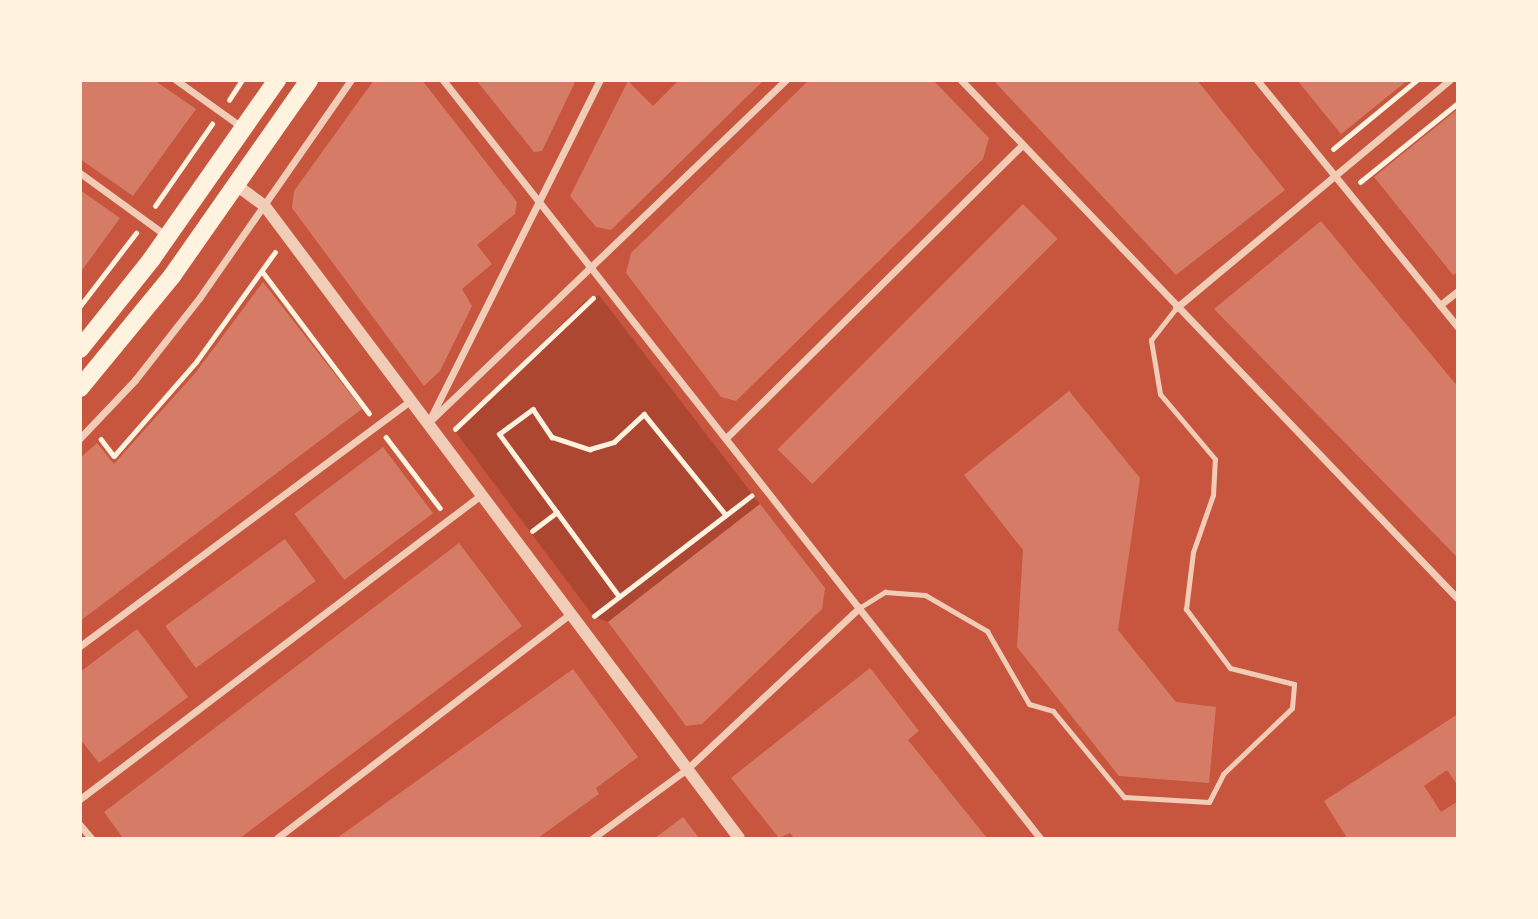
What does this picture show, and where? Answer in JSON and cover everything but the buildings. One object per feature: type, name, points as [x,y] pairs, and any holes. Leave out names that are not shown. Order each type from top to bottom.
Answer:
[{"type":"main road","points":[[83,341],[168,237],[277,80]]},
{"type":"main road","points":[[80,388],[148,308],[309,80]]},
{"type":"street","points":[[176,80],[244,128]]},
{"type":"street","points":[[80,438],[167,340],[351,80]]},
{"type":"street","points":[[443,80],[1040,838]]},
{"type":"street","points":[[428,423],[600,80]]},
{"type":"street","points":[[428,423],[786,80]]},
{"type":"street","points":[[961,80],[1175,308],[1458,599]]},
{"type":"street","points":[[1257,80],[1458,327]]},
{"type":"street","points":[[1175,308],[1450,80]]},
{"type":"street","points":[[726,438],[1022,145]]},
{"type":"street","points":[[80,173],[168,237]]},
{"type":"street","points":[[236,185],[264,205],[738,838]]},
{"type":"street","points":[[1440,305],[1458,291]]},
{"type":"street","points":[[80,646],[411,400]]},
{"type":"street","points":[[80,799],[481,495]]},
{"type":"street","points":[[593,838],[687,769],[859,608]]},
{"type":"street","points":[[277,838],[570,614]]},
{"type":"street","points":[[80,825],[91,838]]},
{"type":"lane","points":[[859,608],[885,592],[925,595],[987,631],[1029,704],[1053,711],[1124,797],[1209,802],[1223,775],[1292,708],[1294,684],[1230,668],[1186,609],[1194,552],[1213,495],[1215,459],[1160,394],[1151,340],[1175,308]]},
{"type":"path","points":[[80,306],[145,220],[242,80]]},
{"type":"path","points":[[1321,159],[1417,80]]},
{"type":"path","points":[[1347,192],[1458,103]]},
{"type":"path","points":[[89,443],[98,435],[114,456],[195,362],[286,236]]},
{"type":"path","points":[[454,430],[585,300],[599,295]]},
{"type":"path","points":[[619,597],[499,433],[533,409],[552,437],[590,449],[614,442],[644,414],[726,515]]},
{"type":"path","points":[[594,617],[754,493]]},
{"type":"shaded area","points":[[599,295],[760,504],[608,622],[594,617],[454,430],[585,301]]}]
